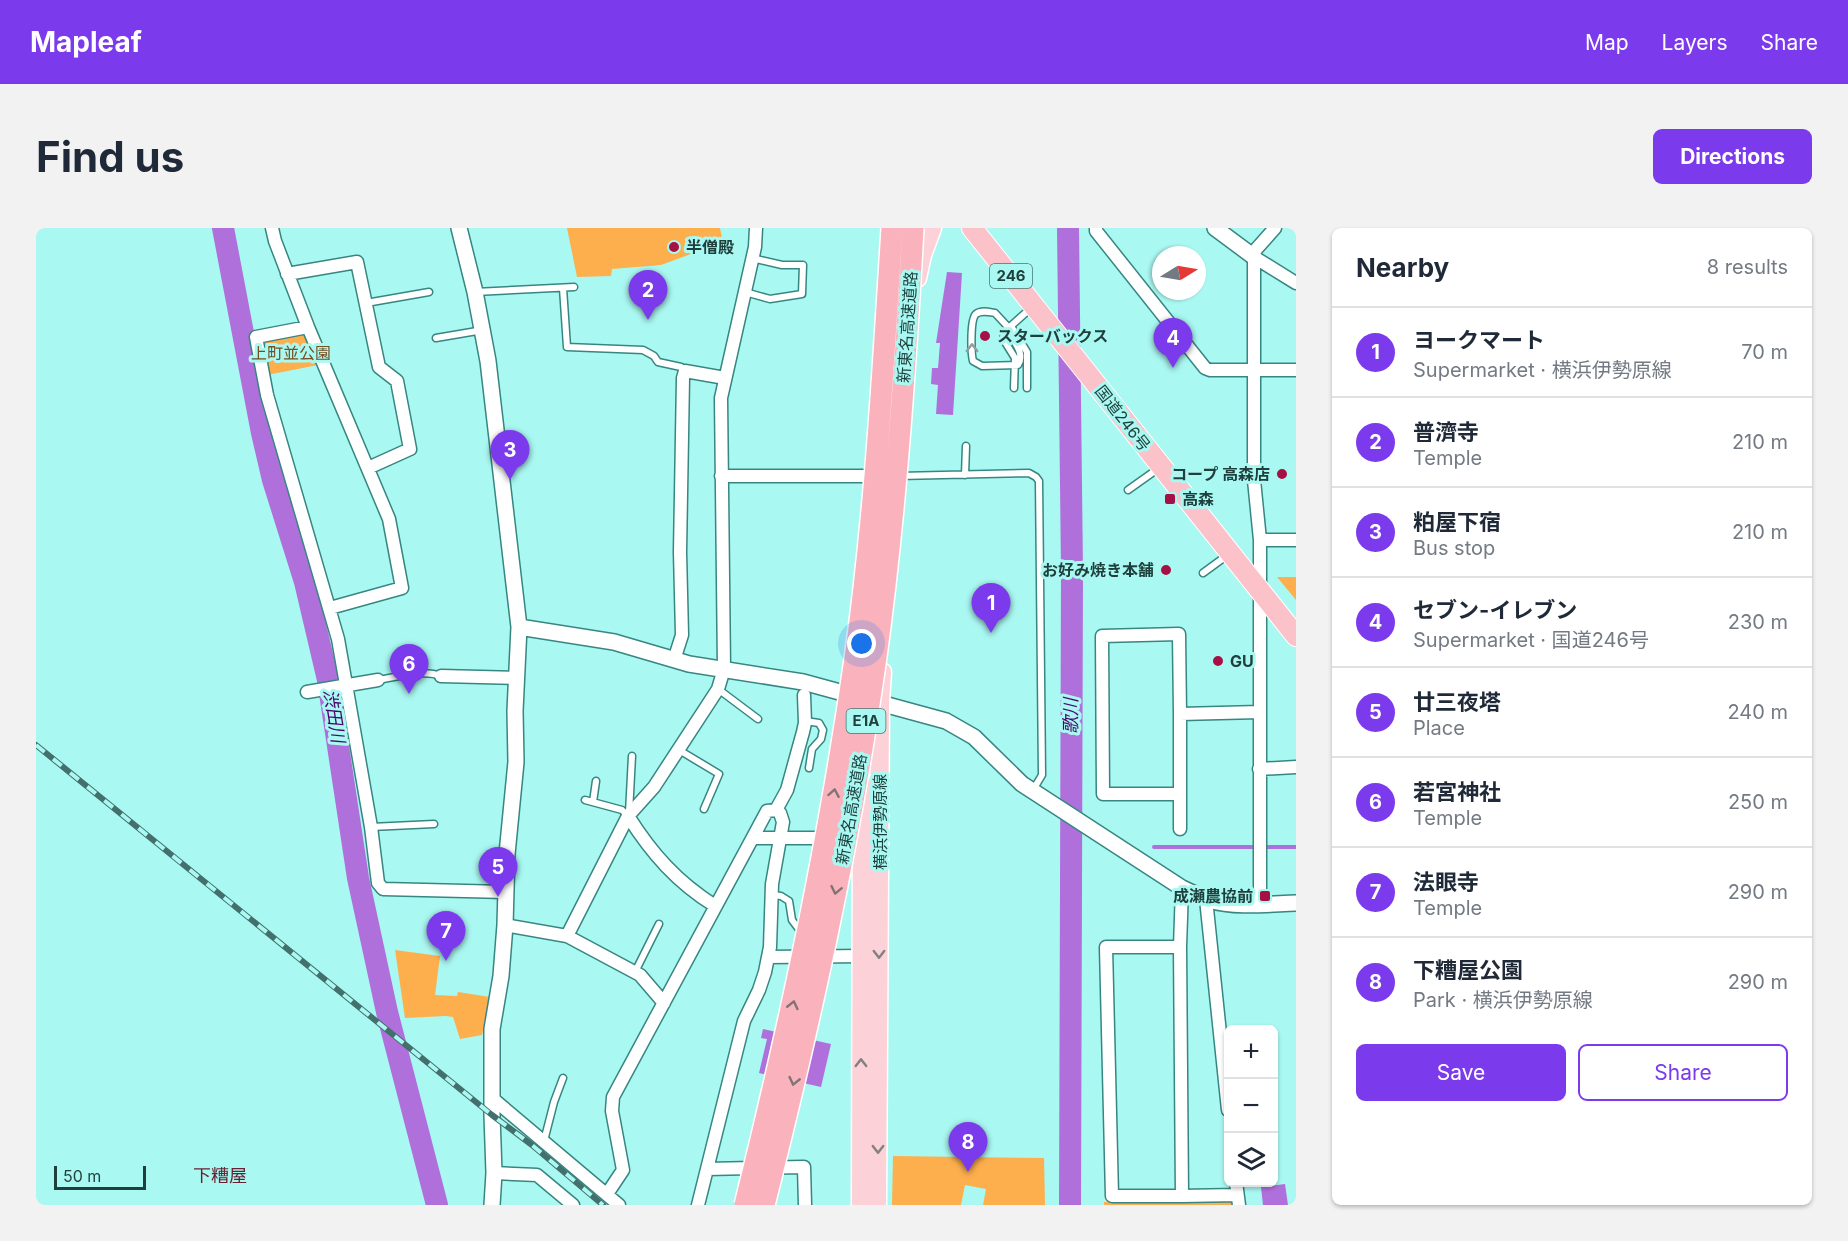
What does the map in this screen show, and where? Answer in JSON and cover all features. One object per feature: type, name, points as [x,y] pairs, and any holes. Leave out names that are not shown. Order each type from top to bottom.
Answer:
[{"type":"highway","name":"新東名高速道路","points":[[745,1205],[796,992],[828,827],[855,657],[874,479],[892,228]]},
{"type":"highway","name":"新東名高速道路","points":[[764,1205],[814,996],[839,877],[875,663],[894,502],[913,228]]},
{"type":"highway","name":"国道246号","points":[[972,228],[1296,636]]},
{"type":"main road","name":"横浜伊勢原線","points":[[861,1205],[862,838],[887,476],[891,330],[913,228]]},
{"type":"main road","name":"横浜伊勢原線","points":[[887,476],[906,331],[922,255],[932,228]]},
{"type":"main road","name":"横浜伊勢原線","points":[[872,700],[877,1205]]},
{"type":"street","points":[[272,228],[308,327],[389,519],[402,588],[330,608]]},
{"type":"street","points":[[459,228],[483,330],[519,627],[516,678],[516,762],[507,854],[501,976],[492,1029],[494,1173],[492,1205]]},
{"type":"street","points":[[567,936],[628,815],[654,787],[718,689],[724,669],[721,398],[752,258],[756,228]]},
{"type":"street","points":[[1096,228],[1206,368],[1210,370],[1296,370]]},
{"type":"street","points":[[1215,228],[1252,256],[1296,283]]},
{"type":"street","points":[[1260,904],[1260,540],[1254,480],[1252,256],[1275,228]]},
{"type":"street","points":[[287,274],[357,262],[379,367],[397,381],[410,449],[368,468]]},
{"type":"street","points":[[308,327],[256,337],[267,395],[338,639],[344,685],[371,827],[378,883],[383,889],[506,892]]},
{"type":"street","points":[[674,660],[682,635],[680,464],[683,378],[685,371],[725,378]]},
{"type":"street","points":[[721,476],[887,476]]},
{"type":"street","points":[[1260,540],[1296,540]]},
{"type":"street","points":[[519,627],[602,639],[697,666],[779,677],[934,716],[960,727],[988,749],[1011,775],[1032,791],[1182,888],[1206,899],[1233,904],[1296,903]]},
{"type":"street","points":[[1180,794],[1103,794],[1102,636],[1179,634],[1180,714],[1180,794],[1180,829]]},
{"type":"street","points":[[441,676],[516,678]]},
{"type":"street","points":[[307,692],[378,680]]},
{"type":"street","points":[[777,810],[788,790],[805,721],[804,695]]},
{"type":"street","points":[[1180,714],[1259,712]]},
{"type":"street","points":[[1259,769],[1296,767]]},
{"type":"street","points":[[698,1205],[744,1021],[762,983],[768,957],[771,895],[782,818],[777,810]]},
{"type":"street","points":[[607,1194],[623,1170],[612,1111],[612,1097],[767,811],[777,810]]},
{"type":"street","points":[[628,815],[648,847],[667,867],[691,891],[715,906]]},
{"type":"street","points":[[753,838],[862,838]]},
{"type":"street","points":[[1182,888],[1180,947],[1182,1196]]},
{"type":"street","points":[[1206,899],[1225,1079]]},
{"type":"street","points":[[505,925],[567,936],[640,975],[664,1003]]},
{"type":"street","points":[[1180,947],[1106,947],[1112,1196],[1237,1194]]},
{"type":"street","points":[[768,957],[862,956]]},
{"type":"street","points":[[492,1098],[619,1205]]},
{"type":"street","points":[[707,1169],[804,1167],[805,1205]]},
{"type":"street","points":[[494,1173],[537,1174],[573,1205]]},
{"type":"lane","points":[[744,292],[770,299],[802,294],[803,265],[782,265],[752,258]]},
{"type":"lane","points":[[475,292],[574,287]]},
{"type":"lane","points":[[564,288],[567,347],[644,350],[654,356],[658,362],[681,367],[685,371]]},
{"type":"lane","points":[[366,303],[429,292]]},
{"type":"lane","points":[[1014,388],[1014,355],[1003,338],[1003,333],[1034,306]]},
{"type":"lane","points":[[1015,366],[976,364],[972,357],[972,323],[975,314],[995,313],[1027,352],[1027,388]]},
{"type":"lane","points":[[436,338],[483,330]]},
{"type":"lane","points":[[965,475],[966,446]]},
{"type":"lane","points":[[1128,490],[1162,466]]},
{"type":"lane","points":[[887,476],[1029,473],[1039,482],[1042,775],[1032,791]]},
{"type":"lane","points":[[1203,573],[1229,554]]},
{"type":"lane","points":[[378,680],[435,674],[441,676]]},
{"type":"lane","points":[[718,689],[759,719]]},
{"type":"lane","points":[[805,721],[819,723],[823,730],[821,739],[813,745],[809,768]]},
{"type":"lane","points":[[678,750],[718,774],[704,809]]},
{"type":"lane","points":[[628,815],[632,756]]},
{"type":"lane","points":[[593,802],[596,782]]},
{"type":"lane","points":[[585,800],[621,810],[628,815]]},
{"type":"lane","points":[[371,827],[434,824]]},
{"type":"lane","points":[[771,895],[781,896],[789,901],[792,920],[798,928]]},
{"type":"lane","points":[[635,972],[659,924]]},
{"type":"lane","points":[[544,1141],[563,1078]]},
{"type":"green space","points":[[567,228],[720,228],[723,243],[661,265],[612,269],[611,276],[577,277]]},
{"type":"green space","name":"上町並公園","points":[[305,333],[318,365],[267,375],[262,345],[264,340]]},
{"type":"green space","points":[[1277,577],[1296,577],[1296,600]]},
{"type":"green space","points":[[395,950],[440,956],[435,995],[457,996],[458,992],[490,997],[486,1025],[484,1025],[482,1035],[460,1039],[453,1017],[405,1018]]},
{"type":"green space","points":[[893,1156],[1044,1158],[1045,1205],[983,1205],[986,1189],[965,1185],[961,1205],[892,1205]]},
{"type":"green space","points":[[1234,1198],[1235,1205],[1104,1205],[1104,1202]]},
{"type":"shaded area","points":[[947,272],[962,273],[953,415],[936,414],[938,385],[931,384],[932,368],[938,368],[940,343],[936,343]]},
{"type":"shaded area","points":[[763,1029],[831,1044],[821,1087],[759,1073],[767,1039],[761,1038]]},
{"type":"shaded area","points":[[1285,1184],[1288,1205],[1263,1205],[1261,1187],[1278,1187],[1278,1185]]},
{"type":"waterway","name":"渋田川","points":[[223,228],[262,433],[273,480],[305,582],[328,680],[358,878],[387,1012],[437,1205]]},
{"type":"waterway","name":"歌川","points":[[1068,228],[1072,571],[1070,1205]]},
{"type":"waterway","points":[[1154,847],[1255,847]]},
{"type":"waterway","points":[[1265,847],[1296,847]]},
{"type":"railway","points":[[36,745],[532,1145],[603,1205]]},
{"type":"place","name":"半僧殿","points":[[674,247]]},
{"type":"place","name":"普濟寺","points":[[648,320]]},
{"type":"place","name":"スターバックス","points":[[985,336]]},
{"type":"place","name":"セブン-イレブン","points":[[1173,368]]},
{"type":"place","name":"コープ 高森店","points":[[1282,474]]},
{"type":"place","name":"粕屋下宿","points":[[510,480]]},
{"type":"place","name":"高森","points":[[1170,499]]},
{"type":"place","name":"お好み焼き本舗","points":[[1166,570]]},
{"type":"place","name":"ヨークマート","points":[[991,633]]},
{"type":"place","name":"GU","points":[[1218,661]]},
{"type":"place","name":"若宮神社","points":[[409,694]]},
{"type":"place","name":"成瀬農協前","points":[[1265,896]]},
{"type":"place","name":"廿三夜塔","points":[[498,897]]},
{"type":"place","name":"法眼寺","points":[[446,961]]},
{"type":"place","name":"下糟屋公園","points":[[968,1172]]},
{"type":"district","name":"下糟屋","points":[[220,1176]]}]
